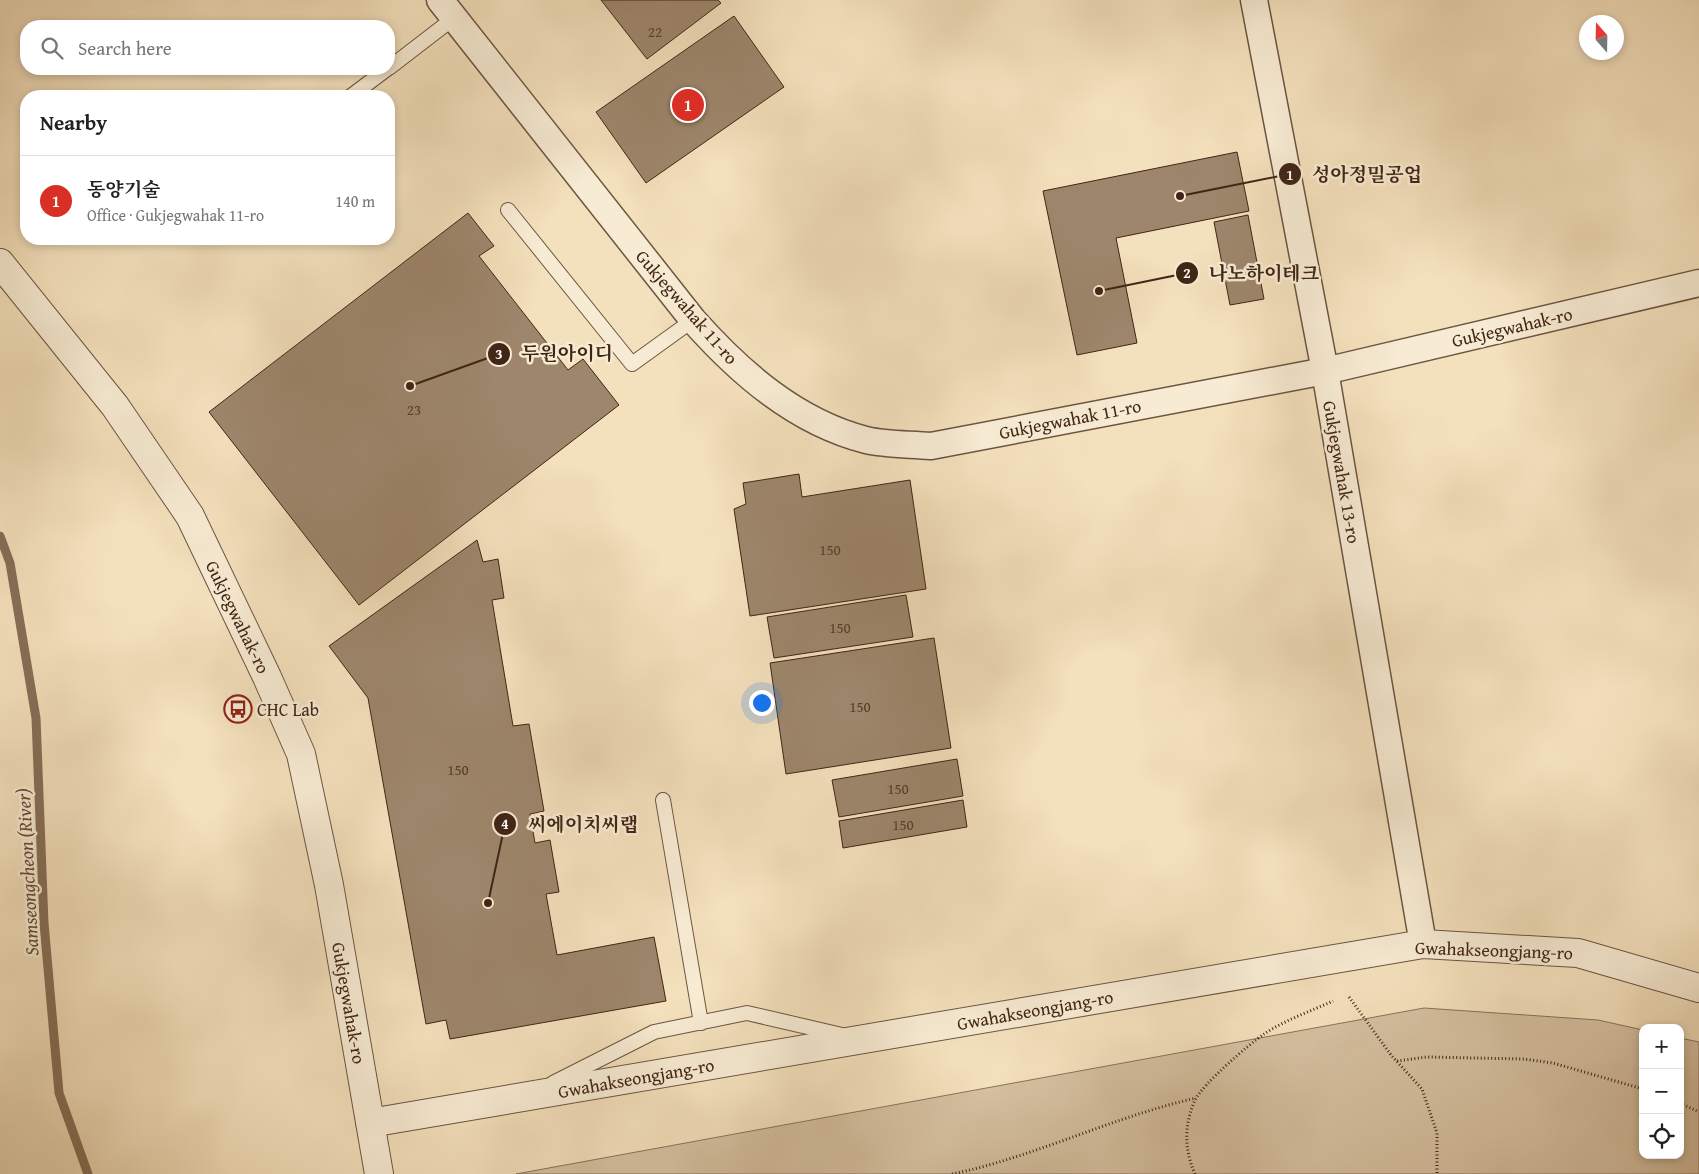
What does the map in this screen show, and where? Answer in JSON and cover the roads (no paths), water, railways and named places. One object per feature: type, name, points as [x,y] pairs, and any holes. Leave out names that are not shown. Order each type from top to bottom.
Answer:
[{"type":"street","name":"Gukjegwahak 13-ro","points":[[1254,0],[1325,370],[1423,944]]},
{"type":"street","name":"Gukjegwahak 11-ro","points":[[447,9],[693,320],[727,358],[770,394],[823,425],[868,440],[931,446],[1325,370]]},
{"type":"street","name":"Gukjegwahak-ro","points":[[0,263],[115,406],[190,516],[268,677],[300,754],[329,885],[379,1174]]},
{"type":"street","name":"Gukjegwahak-ro","points":[[1325,370],[1699,283]]},
{"type":"street","name":"Gwahakseongjang-ro","points":[[370,1123],[1423,944],[1578,953],[1699,988]]},
{"type":"lane","points":[[395,61],[447,9]]},
{"type":"lane","points":[[359,90],[379,75]]},
{"type":"lane","points":[[508,210],[632,364],[693,320]]},
{"type":"lane","points":[[663,800],[701,1023]]},
{"type":"lane","points":[[526,1096],[654,1032],[747,1013],[860,1040]]},
{"type":"waterway","name":"Samseongcheon (River)","points":[[0,536],[10,563],[36,718],[44,923],[59,1093],[88,1174]]},
{"type":"place","name":"동양기술","points":[[688,105]]},
{"type":"place","name":"성아정밀공업","points":[[1180,196]]},
{"type":"place","name":"나노하이테크","points":[[1099,291]]},
{"type":"place","name":"두원아이디","points":[[410,386]]},
{"type":"place","name":"CHC Lab","points":[[238,709]]},
{"type":"place","name":"씨에이치씨랩","points":[[488,903]]}]
